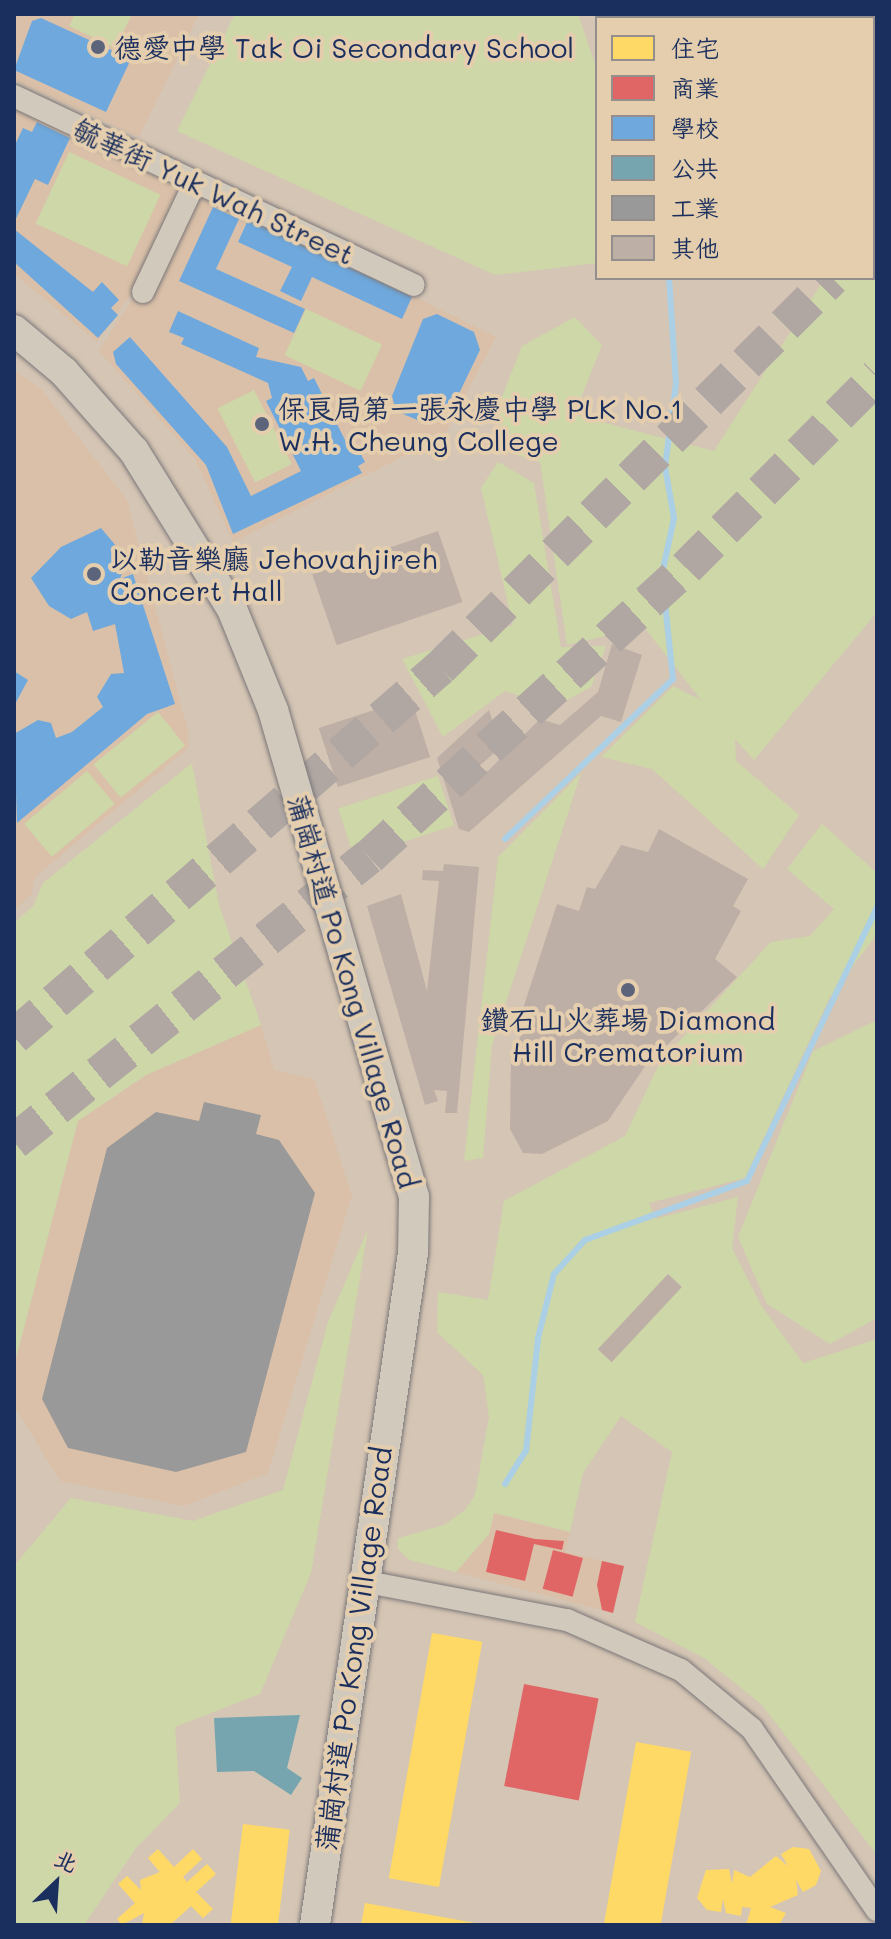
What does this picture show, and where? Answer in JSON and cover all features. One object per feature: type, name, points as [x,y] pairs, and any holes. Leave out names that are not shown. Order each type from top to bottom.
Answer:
[{"type":"main road","name":"蒲崗村道 Po Kong Village Road","points":[[14,330],[64,372],[134,451],[220,585],[273,710],[389,1099],[414,1197],[413,1253],[362,1581],[315,1925]]},
{"type":"street","name":"毓華街 Yuk Wah Street","points":[[14,96],[414,285]]},
{"type":"street","points":[[143,292],[195,182]]},
{"type":"street","points":[[362,1581],[567,1620],[681,1670],[752,1729],[877,1910]]},
{"type":"shaded area","name":"德愛中學 Tak Oi Secondary School","points":[[14,14],[199,14],[139,137],[14,80]]},
{"type":"shaded area","points":[[14,104],[182,187],[130,295],[97,342],[14,274]]},
{"type":"shaded area","points":[[201,192],[496,337],[444,436],[233,542],[195,459],[99,351]]},
{"type":"shaded area","points":[[14,370],[41,389],[127,500],[189,735],[188,748],[35,877],[31,895],[14,910]]},
{"type":"shaded area","points":[[261,1025],[274,1070],[314,1079],[352,1195],[268,1473],[184,1506],[60,1481],[14,1405],[14,1366],[78,1121],[146,1075]]},
{"type":"shaded area","points":[[494,1513],[570,1532],[565,1552],[624,1566],[613,1613],[456,1572],[489,1534]]},
{"type":"green space","points":[[75,14],[132,14],[115,48],[69,26]]},
{"type":"green space","points":[[235,14],[578,14],[595,64],[595,263],[495,275],[177,131]]},
{"type":"green space","points":[[676,14],[867,14],[867,16]]},
{"type":"green space","points":[[877,14],[877,612],[754,760],[735,739],[736,761],[799,815],[763,869],[652,769],[601,757],[673,686],[701,700],[644,627],[567,645],[540,462],[504,451],[498,407],[522,346],[575,317],[602,345],[574,415],[714,451],[824,280],[875,280],[875,16],[872,16]]},
{"type":"green space","points":[[69,152],[161,195],[127,266],[36,224]]},
{"type":"green space","points":[[306,309],[382,344],[361,391],[284,355]]},
{"type":"green space","points":[[254,390],[292,464],[255,483],[217,409]]},
{"type":"green space","points":[[498,462],[534,483],[561,647],[606,646],[591,687],[554,707],[505,691],[443,737],[402,659],[513,625],[481,488]]},
{"type":"green space","points":[[158,712],[185,745],[121,798],[93,764]]},
{"type":"green space","points":[[192,763],[219,905],[261,1025],[146,1075],[78,1121],[14,1366],[14,923],[33,906],[43,883]]},
{"type":"green space","points":[[87,771],[115,804],[52,857],[24,824]]},
{"type":"green space","points":[[581,773],[492,1045],[483,1158],[464,1161],[498,857]]},
{"type":"green space","points":[[438,776],[454,825],[354,858],[338,808]]},
{"type":"green space","points":[[822,824],[877,873],[877,934],[830,997],[745,1178],[649,1203],[655,1219],[738,1197],[732,1248],[761,1305],[803,1363],[877,1339],[877,1855],[762,1705],[704,1658],[635,1622],[672,1452],[621,1416],[583,1473],[570,1532],[494,1513],[489,1534],[456,1572],[410,1560],[398,1549],[398,1538],[444,1525],[465,1510],[475,1495],[489,1417],[483,1375],[437,1332],[438,1292],[488,1300],[504,1201],[625,1136],[660,1062],[771,942],[810,936],[834,909],[787,869]]},
{"type":"green space","points":[[877,1020],[877,1318],[830,1344],[767,1304],[738,1237],[813,1051]]},
{"type":"green space","points":[[368,1229],[311,1573],[260,1694],[175,1727],[180,1803],[136,1848],[84,1925],[14,1925],[14,1566],[71,1498],[193,1521],[283,1490],[328,1322]]},
{"type":"building: 住宅","points":[[432,1633],[482,1642],[439,1887],[389,1878]]},
{"type":"building: 住宅","points":[[636,1742],[691,1752],[661,1925],[604,1925]]},
{"type":"building: 住宅","points":[[243,1824],[290,1830],[278,1925],[231,1925]]},
{"type":"building: 住宅","points":[[793,1847],[809,1849],[821,1871],[816,1885],[803,1892],[796,1880],[798,1895],[770,1907],[786,1913],[779,1925],[746,1925],[751,1908],[742,1907],[741,1916],[726,1913],[723,1899],[721,1912],[707,1910],[697,1898],[706,1870],[729,1869],[732,1884],[734,1870],[750,1877],[776,1856],[788,1866],[781,1854]]},
{"type":"building: 住宅","points":[[158,1849],[174,1867],[193,1849],[202,1859],[183,1877],[187,1882],[207,1864],[216,1874],[196,1892],[213,1909],[203,1918],[191,1906],[170,1925],[142,1925],[144,1913],[122,1925],[117,1919],[135,1903],[118,1884],[127,1876],[141,1890],[140,1880],[160,1872],[148,1858]]},
{"type":"building: 住宅","points":[[365,1903],[475,1923],[361,1925]]},
{"type":"building: 商業","points":[[496,1530],[535,1539],[564,1541],[562,1550],[534,1544],[525,1581],[486,1572]]},
{"type":"building: 商業","points":[[553,1550],[583,1558],[573,1597],[543,1589]]},
{"type":"building: 商業","points":[[602,1561],[624,1566],[613,1613],[602,1610],[597,1585]]},
{"type":"building: 商業","points":[[524,1684],[599,1699],[579,1801],[504,1786]]},
{"type":"building: 學校","points":[[41,18],[131,59],[106,112],[14,70],[32,21]]},
{"type":"building: 學校","points":[[37,122],[70,138],[48,185],[35,179],[14,223],[14,147],[23,128],[32,132]]},
{"type":"building: 學校","points":[[213,207],[239,219],[216,269],[305,309],[294,333],[179,281]]},
{"type":"building: 學校","points":[[248,220],[412,297],[402,319],[312,277],[301,301],[280,291],[292,267],[238,242]]},
{"type":"building: 學校","points":[[14,229],[93,292],[102,282],[119,300],[111,308],[118,315],[98,338],[14,262]]},
{"type":"building: 學校","points":[[178,311],[259,348],[256,357],[301,367],[308,381],[314,378],[348,446],[355,443],[365,462],[358,466],[362,473],[233,534],[206,465],[116,364],[113,352],[130,337],[227,447],[251,496],[301,471],[266,401],[272,398],[268,383],[181,344],[184,338],[169,332]]},
{"type":"building: 學校","points":[[437,314],[474,332],[480,350],[453,406],[427,424],[396,411],[392,396],[423,319]]},
{"type":"building: 學校","points":[[101,528],[127,559],[120,579],[133,574],[175,704],[147,714],[17,823],[14,734],[38,720],[51,723],[56,738],[72,732],[103,707],[97,697],[111,674],[124,673],[115,624],[93,631],[87,612],[71,619],[49,606],[31,578],[61,547]]},
{"type":"building: 學校","points":[[14,671],[28,680],[14,706]]},
{"type":"building: 公共","points":[[300,1715],[287,1768],[302,1778],[291,1795],[254,1771],[217,1772],[214,1718]]},
{"type":"building: 工業","points":[[204,1102],[261,1115],[256,1134],[279,1140],[315,1193],[246,1452],[176,1472],[68,1448],[42,1399],[107,1148],[156,1112],[199,1121]]},
{"type":"building: 其他","points":[[438,531],[462,602],[337,645],[312,574]]},
{"type":"building: 其他","points":[[612,644],[642,655],[621,722],[601,716],[469,832],[459,829],[437,758],[489,710],[501,747],[476,769],[488,771],[540,719],[560,725],[598,692]]},
{"type":"building: 其他","points":[[411,698],[430,757],[338,787],[319,728]]},
{"type":"building: 其他","name":"鑽石山火葬場 Diamond Hill Crematorium","points":[[659,829],[748,879],[733,906],[741,911],[715,959],[737,977],[667,1045],[660,1044],[608,1121],[542,1154],[523,1153],[510,1129],[511,1054],[524,1030],[517,1027],[557,904],[579,911],[587,887],[595,889],[621,845],[648,852]]},
{"type":"building: 其他","points":[[444,864],[479,867],[457,1113],[445,1113],[447,1091],[434,1090],[438,1101],[425,1105],[367,906],[401,894],[427,991],[439,881],[422,880],[423,870],[443,871]]},
{"type":"building: 其他","points":[[668,1274],[682,1287],[612,1362],[598,1349]]},
{"type":"waterway","points":[[505,839],[673,679],[662,574],[674,518],[665,467],[676,383],[669,280]]},
{"type":"waterway","points":[[505,1484],[526,1451],[538,1338],[554,1274],[585,1240],[747,1181],[877,907]]},
{"type":"tunnel","points":[[14,1037],[440,668],[830,280]]},
{"type":"tunnel","points":[[14,1142],[369,857],[686,568],[877,376]]},
{"type":"place","name":"德愛中學 Tak Oi Secondary School","points":[[98,47]]},
{"type":"place","name":"保良局第一張永慶中學 PLK No.1 W.H. Cheung College","points":[[262,424]]},
{"type":"place","name":"以勒音樂廳 Jehovahjireh Concert Hall","points":[[94,574]]},
{"type":"place","name":"鑽石山火葬場 Diamond Hill Crematorium","points":[[628,990]]}]
